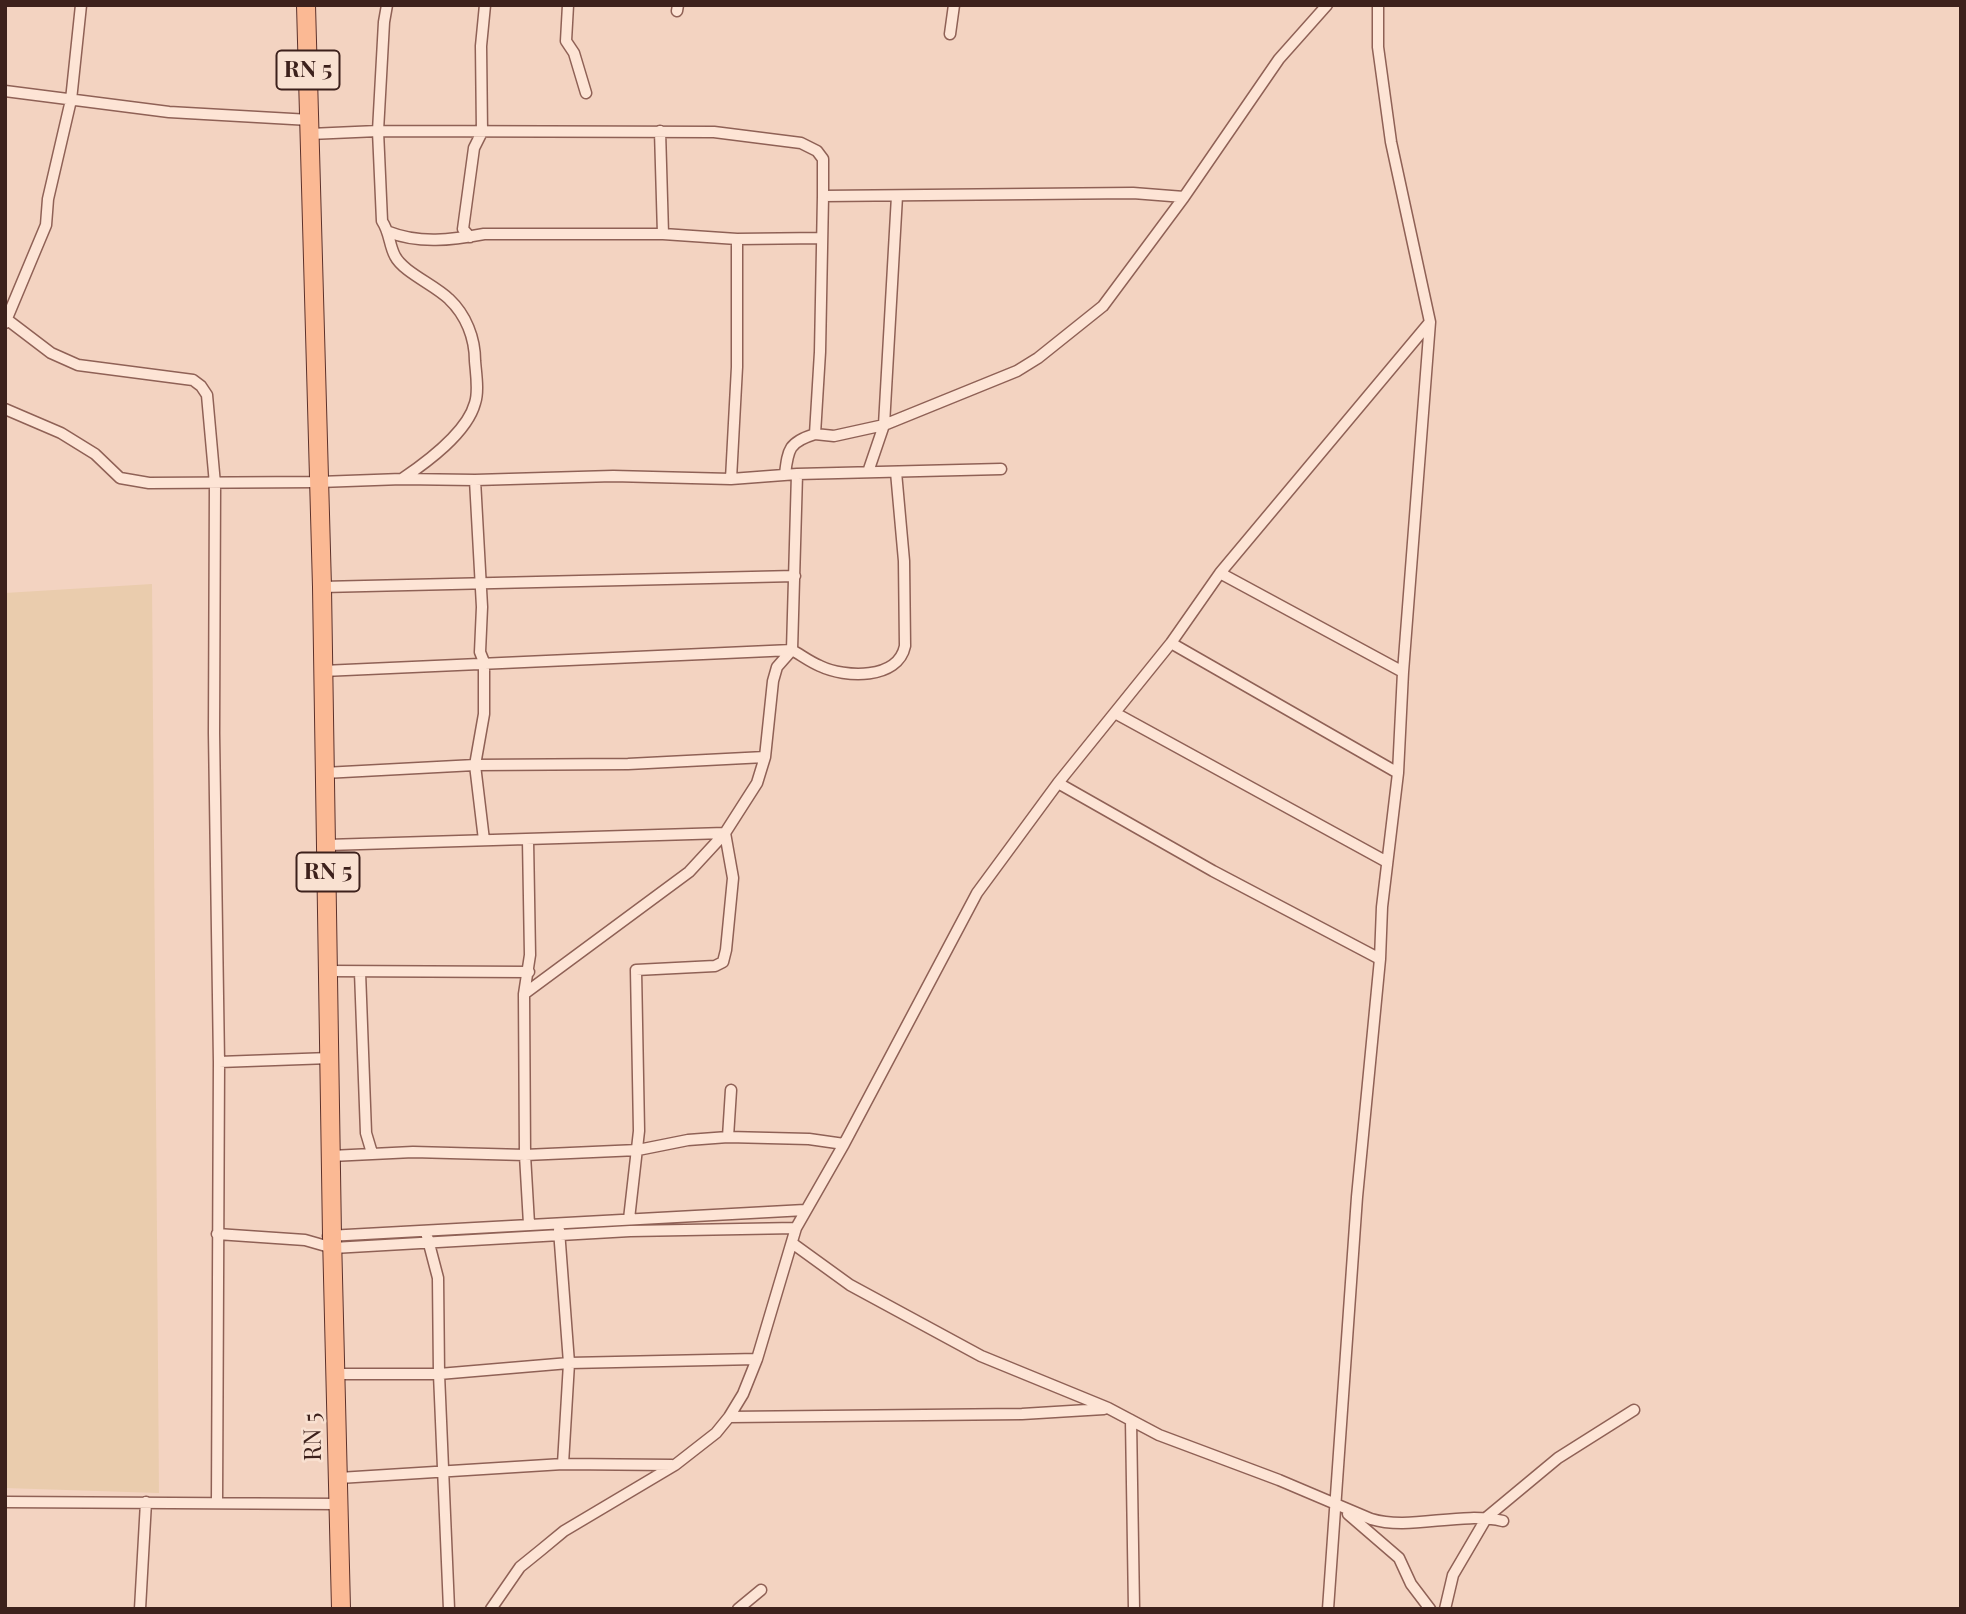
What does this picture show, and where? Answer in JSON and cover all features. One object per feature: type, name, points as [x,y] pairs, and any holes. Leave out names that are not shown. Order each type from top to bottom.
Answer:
[{"type":"main road","name":"RN 5","points":[[306,5],[322,587],[332,1242],[338,1504],[342,1559],[341,1609]]},
{"type":"street","points":[[81,5],[71,100],[48,199],[46,225],[6,320],[51,353],[78,366],[193,380],[207,395],[215,484],[214,733],[219,1062],[217,1502]]},
{"type":"street","points":[[387,5],[378,131],[382,221],[389,232],[394,256],[402,265],[449,298],[458,309],[473,339],[475,353],[476,402],[470,415],[453,437],[428,461],[402,479]]},
{"type":"street","points":[[466,233],[474,148],[482,132],[481,46],[485,5]]},
{"type":"street","points":[[568,5],[566,41],[574,53],[586,93]]},
{"type":"street","points":[[950,34],[954,5]]},
{"type":"street","points":[[524,994],[689,872],[726,833],[757,783],[765,757],[773,681],[777,667],[792,650],[795,576],[789,450],[797,439],[815,434],[834,436],[884,425],[1017,371],[1038,358],[1104,306],[1184,197],[1279,59],[1327,5]]},
{"type":"street","points":[[1328,1609],[1338,1505],[1357,1197],[1387,862],[1398,773],[1403,672],[1430,322],[1391,142],[1378,47],[1378,5]]},
{"type":"street","points":[[5,91],[310,127],[456,132],[714,132],[801,144],[817,151],[823,159],[820,352],[815,434]]},
{"type":"street","points":[[660,131],[663,234]]},
{"type":"street","points":[[456,132],[474,148]]},
{"type":"street","points":[[823,196],[1133,193],[1184,197]]},
{"type":"street","points":[[868,472],[884,425],[897,196]]},
{"type":"street","points":[[389,232],[405,238],[455,239],[466,233],[663,234],[737,239],[822,238]]},
{"type":"street","points":[[731,479],[737,367],[737,239]]},
{"type":"street","points":[[491,1609],[520,1567],[564,1531],[675,1465],[716,1433],[729,1417],[743,1394],[757,1359],[796,1227],[844,1144],[977,893],[1058,783],[1171,643],[1220,573],[1430,322]]},
{"type":"street","points":[[5,409],[61,433],[95,454],[120,478],[149,483],[613,476],[731,479],[791,474],[1001,469]]},
{"type":"street","points":[[323,671],[792,650],[821,667],[844,673],[871,673],[892,666],[903,656],[905,646],[904,561],[896,472]]},
{"type":"street","points":[[475,480],[481,584],[480,652],[484,662],[484,714],[475,765],[484,840]]},
{"type":"street","points":[[1220,573],[1403,672]]},
{"type":"street","points":[[322,587],[795,576]]},
{"type":"street","points":[[1171,643],[1398,773]]},
{"type":"street","points":[[1115,713],[1387,862]]},
{"type":"street","points":[[324,773],[475,765],[628,764],[765,757]]},
{"type":"street","points":[[1058,783],[1213,871],[1380,959]]},
{"type":"street","points":[[327,845],[726,833]]},
{"type":"street","points":[[629,1219],[638,1150],[636,970],[715,966],[723,962],[733,878],[726,833]]},
{"type":"street","points":[[528,840],[530,955],[524,994],[525,1155],[529,1224]]},
{"type":"street","points":[[328,971],[529,972]]},
{"type":"street","points":[[360,972],[366,1133],[372,1153]]},
{"type":"street","points":[[219,1062],[330,1058]]},
{"type":"street","points":[[728,1137],[731,1090]]},
{"type":"street","points":[[331,1156],[372,1153],[525,1155],[638,1150],[688,1140],[728,1137],[808,1139],[844,1144]]},
{"type":"street","points":[[427,1236],[529,1224],[559,1229],[629,1219],[805,1210]]},
{"type":"street","points":[[217,1234],[332,1242],[559,1229],[796,1227]]},
{"type":"street","points":[[559,1229],[569,1363],[563,1464]]},
{"type":"street","points":[[427,1236],[438,1278],[442,1473],[449,1609]]},
{"type":"street","points":[[792,1243],[849,1285],[909,1319],[981,1356],[1108,1408],[1158,1435],[1381,1522],[1487,1517],[1503,1521]]},
{"type":"street","points":[[337,1374],[439,1374],[569,1363],[757,1359]]},
{"type":"street","points":[[729,1417],[1022,1415],[1108,1408]]},
{"type":"street","points":[[1445,1609],[1453,1575],[1487,1517],[1558,1458],[1634,1410]]},
{"type":"street","points":[[1131,1420],[1134,1609]]},
{"type":"street","points":[[339,1478],[563,1464],[675,1465]]},
{"type":"street","points":[[5,1502],[338,1504]]},
{"type":"street","points":[[141,1609],[146,1502]]},
{"type":"street","points":[[1338,1505],[1399,1558],[1411,1584],[1430,1609]]},
{"type":"street","points":[[738,1609],[761,1590]]},
{"type":"shaded area","points":[[152,584],[159,1493],[5,1488],[5,593]]}]
